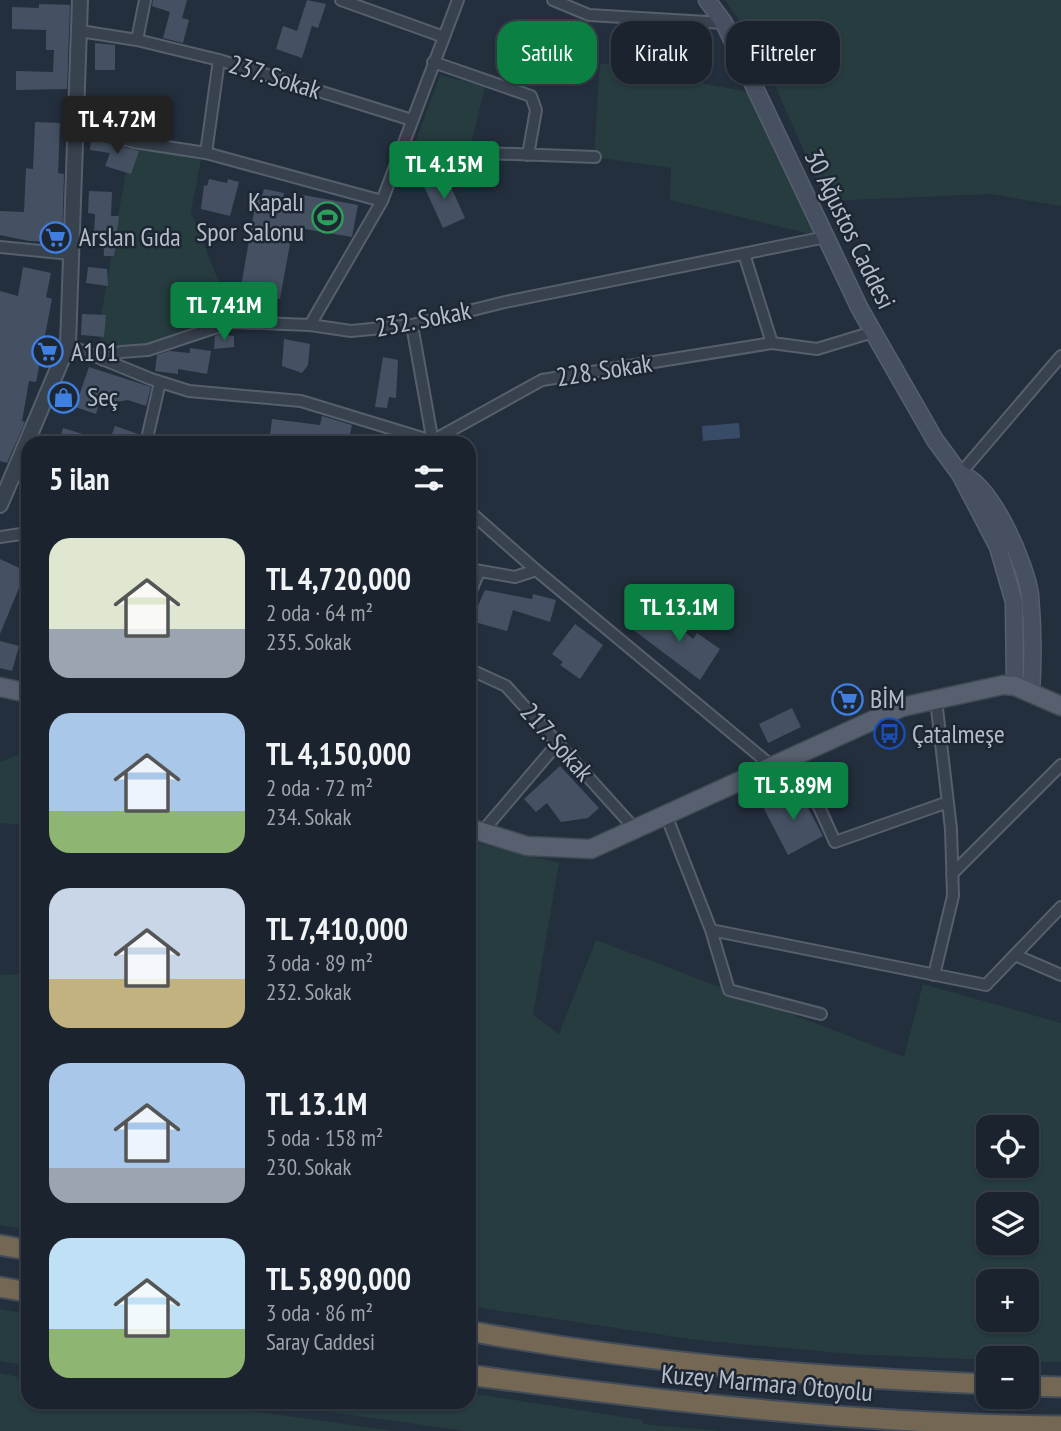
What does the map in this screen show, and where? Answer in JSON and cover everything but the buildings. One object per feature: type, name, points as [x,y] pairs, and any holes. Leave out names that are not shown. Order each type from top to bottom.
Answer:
[{"type":"highway","points":[[0,1245],[21,1249]]},
{"type":"highway","points":[[0,1287],[21,1291]]},
{"type":"highway","name":"Kuzey Marmara Otoyolu","points":[[476,1332],[653,1360],[832,1378],[976,1384]]},
{"type":"highway","name":"Kuzey Marmara Otoyolu","points":[[476,1376],[778,1413],[947,1425],[1061,1426]]},
{"type":"highway","points":[[1039,1386],[1061,1387]]},
{"type":"main road","name":"30 Ağustos Caddesi","points":[[707,0],[724,23],[873,332],[935,440],[960,474],[998,547],[1014,602],[1023,689]]},
{"type":"main road","points":[[0,687],[21,692]]},
{"type":"main road","points":[[476,830],[527,846],[591,849],[902,707],[1023,689],[1061,706]]},
{"type":"street","points":[[25,436],[68,345],[80,0]]},
{"type":"street","points":[[137,40],[145,0]]},
{"type":"street","points":[[341,0],[444,37]]},
{"type":"street","points":[[310,325],[382,201],[458,0]]},
{"type":"street","points":[[553,0],[589,15],[724,23]]},
{"type":"street","name":"237. Sokak","points":[[80,30],[137,40],[219,60],[412,120]]},
{"type":"street","points":[[206,153],[219,60]]},
{"type":"street","points":[[433,62],[531,96],[536,110],[528,155]]},
{"type":"street","points":[[76,127],[134,142],[206,153],[382,201]]},
{"type":"street","points":[[401,150],[595,157]]},
{"type":"street","name":"232. Sokak","points":[[103,359],[121,352],[148,350],[232,322],[310,325],[351,331],[412,326],[505,302],[826,237]]},
{"type":"street","points":[[0,247],[71,254]]},
{"type":"street","points":[[744,254],[772,344]]},
{"type":"street","points":[[412,326],[431,436]]},
{"type":"street","name":"228. Sokak","points":[[443,436],[541,380],[772,344],[817,349],[873,332]]},
{"type":"street","points":[[68,345],[189,391],[301,401],[413,436]]},
{"type":"street","points":[[960,474],[1061,356]]},
{"type":"street","points":[[148,436],[160,382]]},
{"type":"street","points":[[0,505],[4,481],[21,445]]},
{"type":"street","points":[[476,517],[773,767]]},
{"type":"street","points":[[0,537],[21,534]]},
{"type":"street","points":[[476,570],[523,577],[536,570]]},
{"type":"street","name":"217. Sokak","points":[[476,672],[506,686],[635,829]]},
{"type":"street","points":[[934,975],[953,897],[948,802],[936,700]]},
{"type":"street","points":[[476,829],[558,743]]},
{"type":"street","points":[[796,756],[835,842],[948,802]]},
{"type":"street","points":[[952,874],[1061,765]]},
{"type":"street","points":[[666,816],[711,930],[729,990],[821,1014]]},
{"type":"street","points":[[711,930],[986,985],[1061,907]]},
{"type":"street","points":[[1015,956],[1061,975]]},
{"type":"green space","points":[[725,0],[1061,0],[1061,206],[990,194],[826,201],[774,84],[840,84],[840,21],[740,21]]},
{"type":"green space","points":[[600,63],[611,65],[611,84],[706,84],[752,93],[814,235],[670,200],[671,168],[594,157]]},
{"type":"green space","points":[[440,75],[485,86],[470,149],[414,146]]},
{"type":"green space","points":[[131,142],[201,159],[191,212],[232,315],[149,351],[101,346],[100,322]]},
{"type":"green space","points":[[21,754],[21,824],[0,823],[0,762]]},
{"type":"green space","points":[[476,843],[559,863],[533,1015],[559,1034],[596,940],[904,1057],[923,984],[1061,1023],[1061,1362],[1039,1362],[1039,1346],[976,1346],[976,1359],[851,1354],[696,1340],[476,1307]]},
{"type":"green space","points":[[21,974],[21,1229],[0,1225],[0,975]]},
{"type":"green space","points":[[0,1309],[21,1313],[21,1365],[0,1361]]},
{"type":"green space","points":[[0,1373],[21,1378],[21,1409],[239,1409],[395,1431],[0,1431]]},
{"type":"green space","points":[[476,1394],[643,1420],[643,1424],[720,1431],[465,1431],[309,1409],[476,1409]]},
{"type":"water","points":[[739,423],[740,438],[703,441],[702,426]]},
{"type":"place","name":"Kapalı Spor Salonu","points":[[327,217]]},
{"type":"place","name":"Arslan Gıda","points":[[56,237]]},
{"type":"place","name":"A101","points":[[48,352]]},
{"type":"place","name":"Seç","points":[[64,397]]},
{"type":"place","name":"BİM","points":[[847,699]]},
{"type":"place","name":"Çatalmeşe","points":[[889,734]]}]
